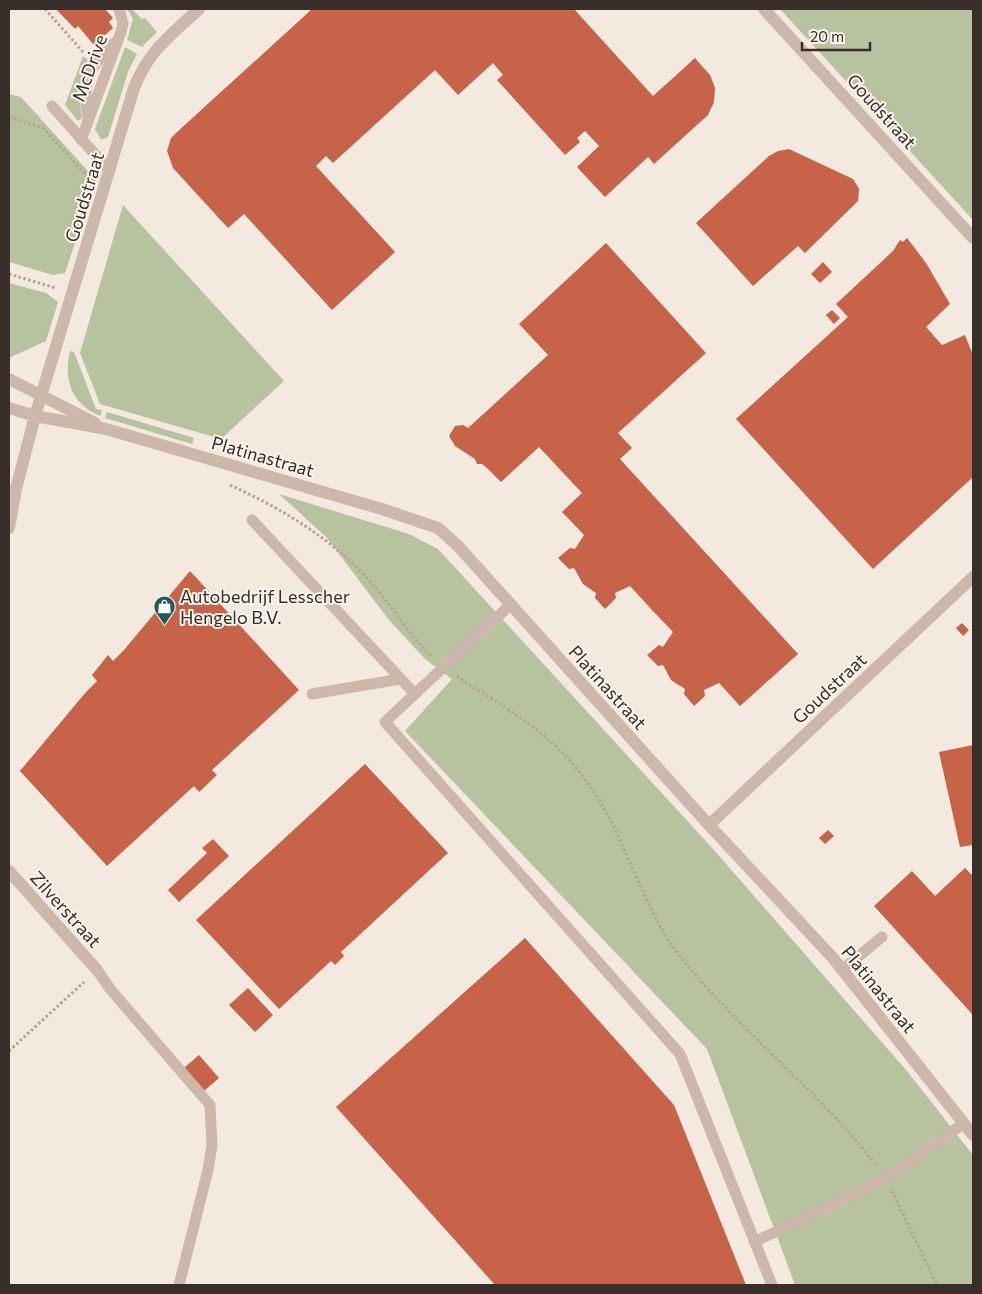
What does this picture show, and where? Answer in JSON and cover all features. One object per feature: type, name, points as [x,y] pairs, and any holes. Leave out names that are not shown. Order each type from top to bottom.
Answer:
[{"type":"street","name":"Goudstraat","points":[[36,416],[142,68],[153,51],[199,9]]},
{"type":"street","name":"Goudstraat","points":[[764,9],[973,238]]},
{"type":"street","name":"Platinastraat","points":[[9,379],[106,429]]},
{"type":"street","name":"Platinastraat","points":[[9,408],[36,416],[106,429],[351,499],[438,528],[458,546],[842,970],[973,1135]]},
{"type":"street","points":[[9,528],[16,488],[36,416]]},
{"type":"street","name":"Goudstraat","points":[[709,825],[973,577]]},
{"type":"street","name":"Zilverstraat","points":[[9,871],[97,970]]},
{"type":"lane","name":"McDrive","points":[[81,140],[123,23],[119,9]]},
{"type":"lane","points":[[52,106],[110,171]]},
{"type":"lane","points":[[252,520],[415,694]]},
{"type":"lane","points":[[511,604],[386,722],[680,1054],[772,1285]]},
{"type":"lane","points":[[312,694],[401,679]]},
{"type":"lane","points":[[842,970],[882,937]]},
{"type":"lane","points":[[97,970],[111,990],[210,1105],[212,1145],[208,1170],[179,1285]]},
{"type":"lane","points":[[754,1242],[857,1194],[885,1178],[964,1123]]},
{"type":"path","points":[[9,117],[43,128],[103,193]]},
{"type":"path","points":[[9,274],[74,293]]},
{"type":"path","points":[[227,484],[293,516],[346,557],[367,577],[427,652],[444,666],[548,738],[572,762],[598,798],[636,878],[675,950],[701,982],[743,1027],[852,1134],[885,1178],[937,1285]]},
{"type":"path","points":[[9,1051],[97,970]]},
{"type":"green space","points":[[127,9],[132,9],[142,19],[145,18],[157,32],[142,47],[127,40],[133,19]]},
{"type":"green space","points":[[780,9],[973,9],[973,220]]},
{"type":"green space","points":[[125,47],[137,54],[128,72],[108,137],[101,140],[95,129]]},
{"type":"green space","points":[[83,56],[88,60],[78,91],[82,118],[78,121],[65,105]]},
{"type":"green space","points":[[9,94],[21,97],[96,180],[65,273],[53,275],[9,262]]},
{"type":"green space","points":[[123,205],[284,381],[221,439],[100,404],[80,353]]},
{"type":"green space","points":[[9,283],[46,293],[58,302],[46,341],[9,358]]},
{"type":"green space","points":[[70,351],[74,352],[96,409],[102,410],[100,416],[83,405],[76,398],[72,390],[68,372]]},
{"type":"green space","points":[[107,412],[194,438],[192,444],[105,418]]},
{"type":"green space","points":[[279,494],[409,534],[438,549],[713,849],[907,1071],[973,1155],[973,1285],[795,1285],[707,1049],[405,731],[452,679],[425,659],[389,620],[327,538]]},
{"type":"building","points":[[56,9],[105,9],[113,18],[109,22],[113,28],[94,45],[78,26],[75,29]]},
{"type":"building","points":[[312,9],[574,9],[653,96],[695,58],[710,75],[715,88],[714,102],[708,115],[654,164],[648,157],[605,197],[577,167],[599,146],[585,131],[577,138],[580,142],[565,155],[497,80],[503,75],[493,63],[458,95],[435,70],[333,163],[326,156],[316,166],[395,252],[332,310],[244,214],[228,228],[173,168],[167,151],[171,138],[176,133]]},
{"type":"building","points":[[789,149],[853,179],[859,189],[858,201],[805,253],[798,246],[753,286],[696,223],[769,156],[778,151]]},
{"type":"building","points":[[907,238],[926,263],[950,304],[926,327],[942,345],[965,335],[973,355],[973,477],[873,569],[736,419],[848,317],[836,304],[893,251],[900,240],[903,242]]},
{"type":"building","points":[[606,243],[706,353],[618,433],[632,448],[620,459],[798,654],[740,706],[719,683],[704,690],[705,696],[694,706],[684,694],[685,689],[671,680],[663,665],[658,666],[647,655],[659,645],[663,647],[673,632],[630,586],[615,593],[616,598],[605,609],[595,598],[596,593],[583,584],[574,568],[569,569],[558,558],[570,548],[575,549],[584,535],[562,512],[582,493],[539,447],[501,482],[486,467],[482,464],[477,464],[475,459],[455,446],[449,436],[455,426],[463,425],[468,428],[548,355],[519,324]]},
{"type":"building","points":[[823,262],[832,272],[820,283],[811,274]]},
{"type":"building","points":[[832,310],[840,318],[834,324],[826,315]]},
{"type":"building","points":[[190,571],[299,690],[212,770],[217,775],[199,792],[194,786],[107,866],[20,771],[97,681],[92,675],[108,655],[113,661],[124,650]]},
{"type":"building","points":[[962,623],[969,630],[963,636],[956,628]]},
{"type":"building","points":[[973,745],[973,845],[960,847],[939,752]]},
{"type":"building","points":[[365,764],[448,853],[341,952],[344,956],[335,965],[331,961],[279,1009],[196,920]]},
{"type":"building","points":[[828,830],[834,836],[825,844],[819,838]]},
{"type":"building","points":[[213,839],[229,856],[179,902],[168,890],[207,853],[202,848]]},
{"type":"building","points":[[965,868],[973,876],[973,1015],[874,906],[912,871],[935,896]]},
{"type":"building","points":[[525,938],[674,1105],[746,1285],[495,1285],[336,1107]]},
{"type":"building","points":[[248,988],[273,1015],[255,1032],[229,1005]]},
{"type":"building","points":[[199,1055],[219,1078],[204,1091],[184,1068]]},
{"type":"place","name":"Autobedrijf Lesscher Hengelo B.V.","points":[[164,625]]}]
